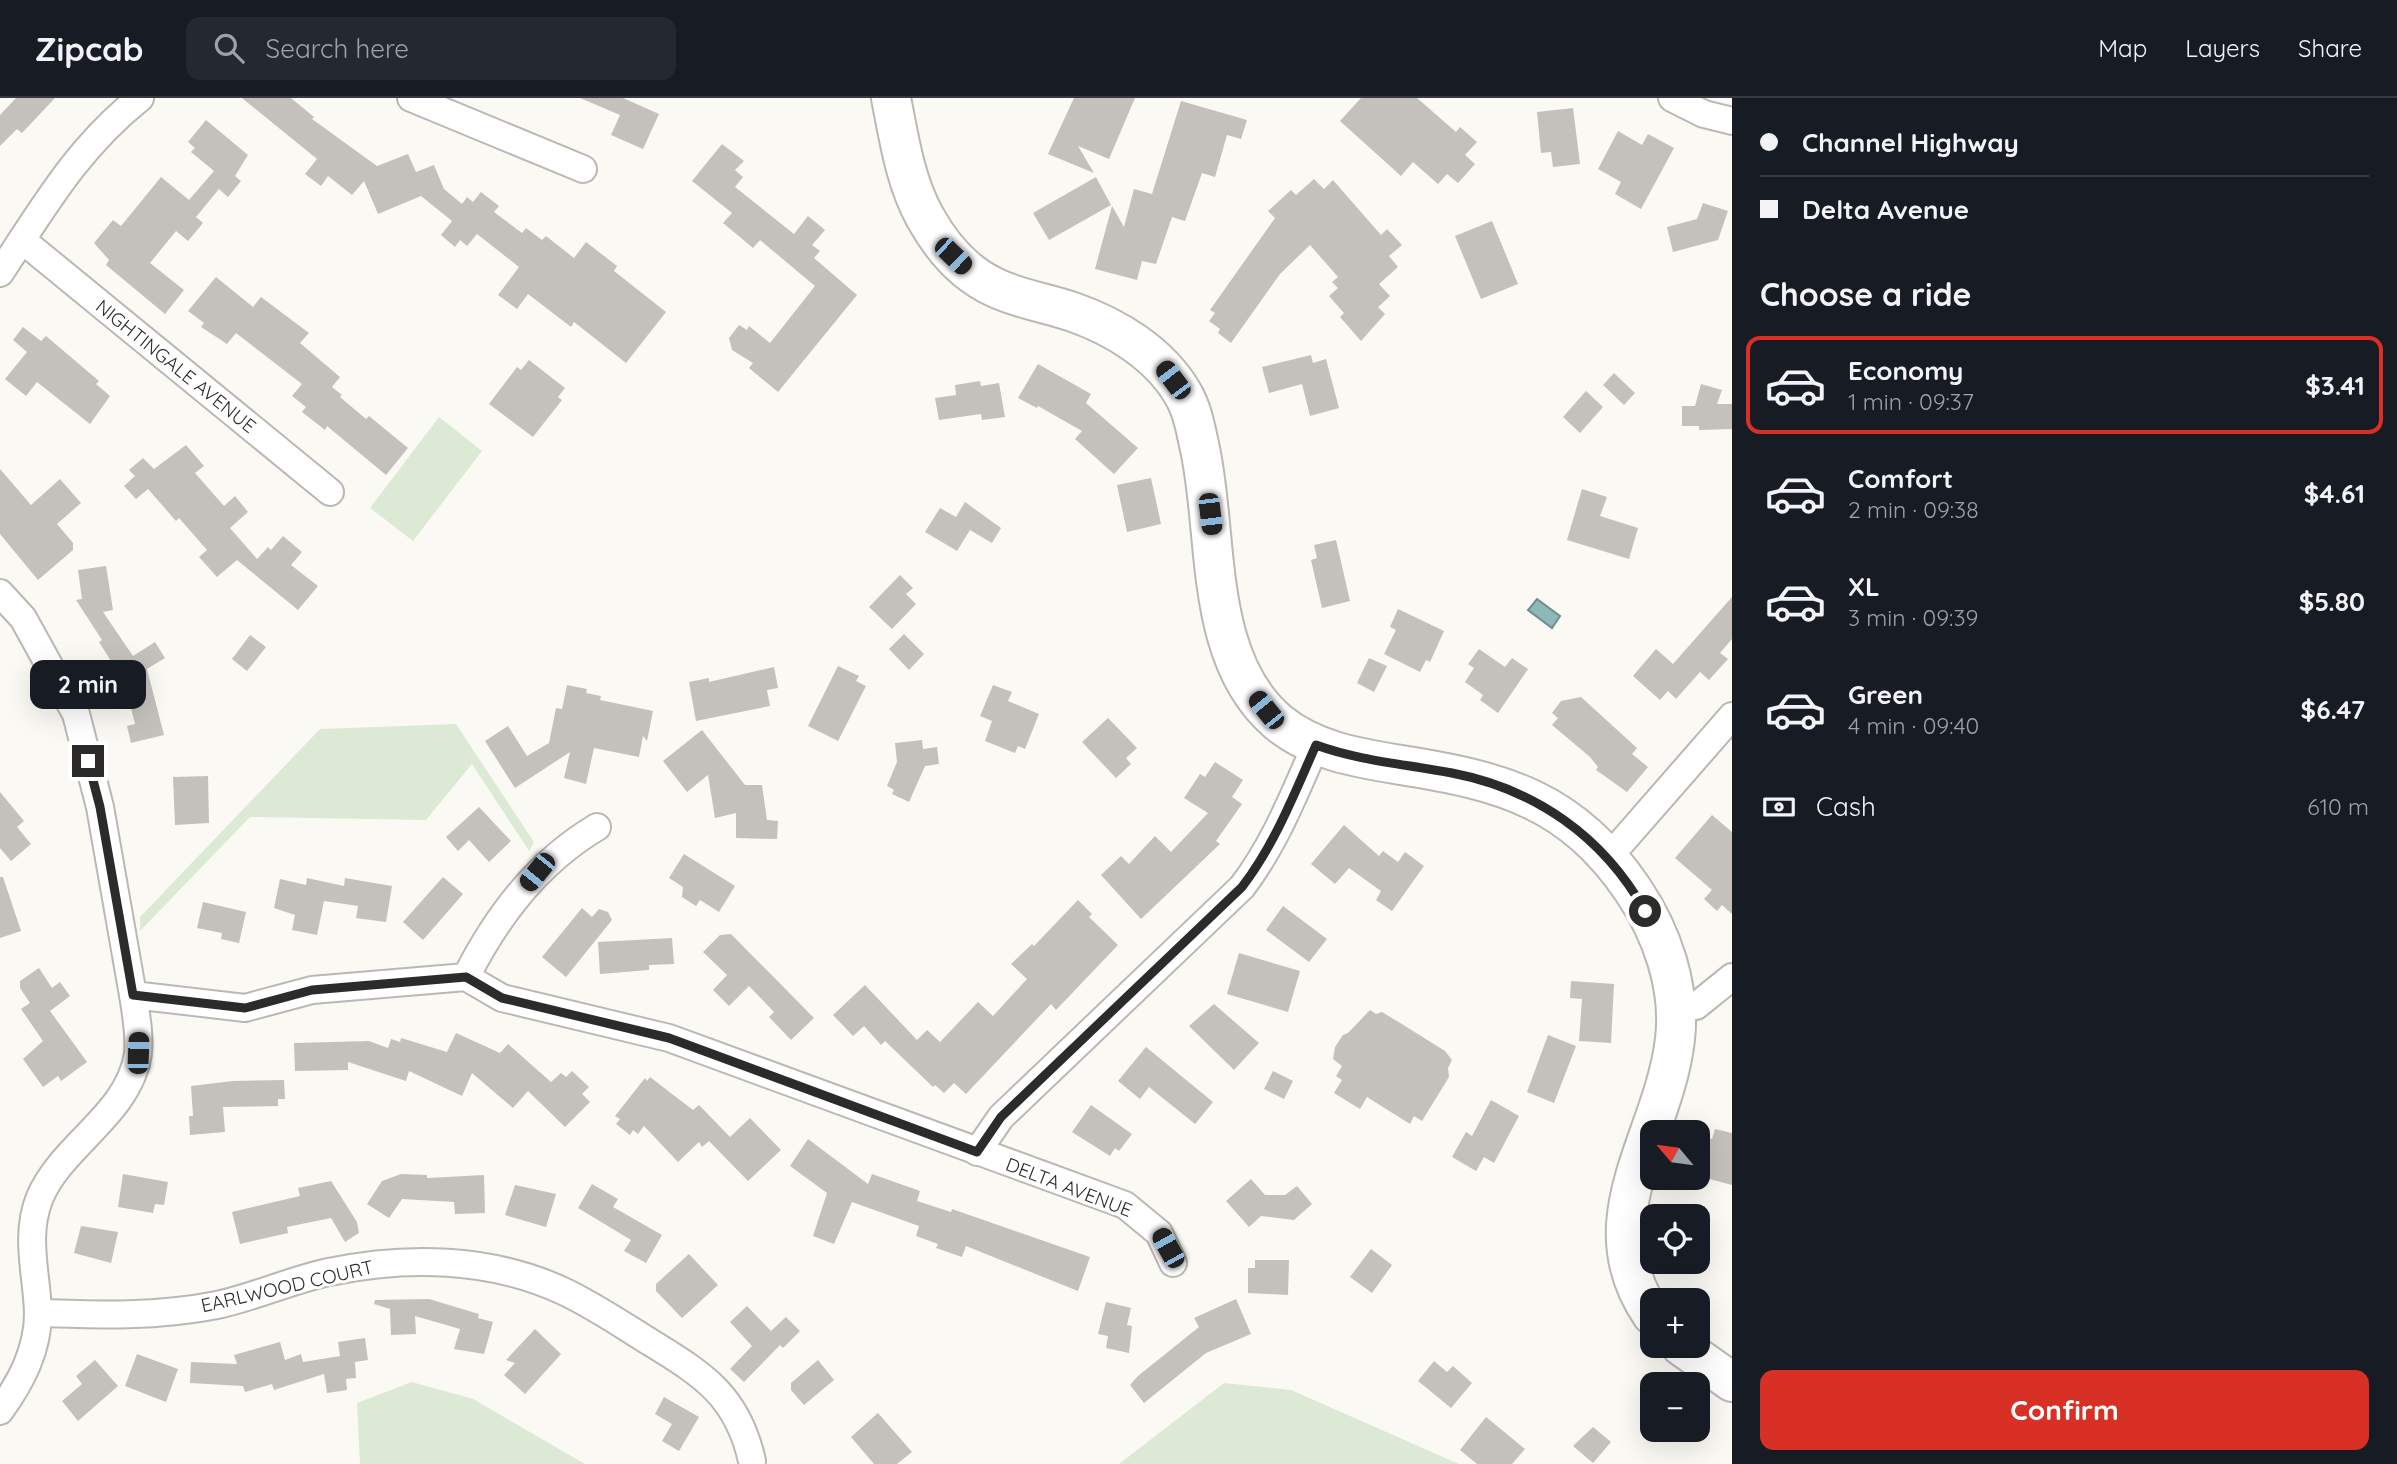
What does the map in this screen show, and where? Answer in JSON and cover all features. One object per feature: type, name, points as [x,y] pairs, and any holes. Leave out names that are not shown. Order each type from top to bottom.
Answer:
[{"type":"main road","points":[[891,98],[916,197],[932,229],[953,256],[993,287],[1075,313],[1115,331],[1163,366],[1184,395],[1193,416],[1204,468],[1222,607],[1235,659],[1244,679],[1266,710],[1294,733],[1316,745],[1357,758],[1500,784],[1558,814],[1608,858],[1634,892],[1654,928],[1670,971],[1675,1004],[1672,1059],[1635,1172],[1625,1227],[1629,1273],[1640,1293]]},
{"type":"main road","points":[[1698,1358],[1732,1382]]},
{"type":"street","points":[[0,273],[75,160],[94,138],[140,98]]},
{"type":"street","points":[[411,98],[583,169]]},
{"type":"street","points":[[1672,98],[1704,114],[1732,121]]},
{"type":"street","name":"NIGHTINGALE AVENUE","points":[[22,240],[330,492]]},
{"type":"street","points":[[0,593],[23,618],[76,714],[100,807],[139,1036],[134,1072],[118,1099],[59,1167],[39,1200],[31,1256],[38,1312],[36,1338],[21,1380],[0,1411]]},
{"type":"street","points":[[1608,858],[1732,716]]},
{"type":"street","points":[[977,1152],[1001,1117],[1242,887],[1259,865],[1278,829],[1316,745]]},
{"type":"street","points":[[133,995],[245,1008],[325,988],[423,983],[466,977],[488,934],[537,872],[568,844],[597,827]]},
{"type":"street","points":[[1675,1004],[1696,1006],[1732,976]]},
{"type":"street","name":"DELTA AVENUE","points":[[466,977],[502,998],[669,1038],[1125,1205],[1159,1233],[1173,1263]]},
{"type":"street","name":"EARLWOOD COURT","points":[[38,1312],[133,1316],[160,1314],[215,1305],[317,1275],[383,1264],[435,1261],[499,1270],[540,1282],[576,1297],[703,1376],[730,1406],[747,1440],[752,1461]]},
{"type":"green space","points":[[439,417],[482,451],[413,541],[370,508]]},
{"type":"green space","points":[[456,724],[534,842],[529,851],[472,764],[426,820],[250,817],[140,931],[140,917],[320,729]]},
{"type":"green space","points":[[412,1382],[473,1399],[585,1464],[360,1464],[357,1403]]},
{"type":"green space","points":[[1224,1383],[1291,1390],[1459,1464],[1119,1464]]},
{"type":"water","points":[[1537,599],[1560,616],[1552,628],[1528,610]]},
{"type":"building","points":[[16,98],[55,98],[22,133],[17,129],[0,146],[0,115]]},
{"type":"building","points":[[242,98],[291,98],[314,117],[312,119],[377,166],[408,154],[416,172],[434,165],[444,189],[462,204],[467,197],[473,202],[481,192],[499,206],[494,212],[522,233],[526,228],[542,240],[546,236],[574,258],[586,242],[617,266],[614,271],[666,312],[626,363],[574,322],[571,327],[528,294],[517,309],[498,295],[519,267],[477,234],[467,246],[460,240],[455,247],[441,235],[452,221],[421,196],[378,214],[364,181],[352,195],[328,176],[321,186],[305,174],[317,159]]},
{"type":"building","points":[[580,98],[623,98],[659,114],[643,149],[611,135],[620,115]]},
{"type":"building","points":[[1074,98],[1135,98],[1109,159],[1078,146],[1094,173],[1048,154]]},
{"type":"building","points":[[1361,98],[1417,98],[1456,132],[1460,127],[1477,142],[1465,155],[1475,164],[1458,183],[1447,174],[1438,184],[1413,162],[1401,176],[1340,121]]},
{"type":"building","points":[[1181,101],[1247,120],[1241,139],[1227,135],[1215,177],[1202,173],[1185,221],[1172,217],[1156,264],[1142,261],[1137,280],[1095,269],[1112,206],[1124,227],[1134,189],[1152,194]]},
{"type":"building","points":[[1573,108],[1580,164],[1553,167],[1551,152],[1541,153],[1537,112]]},
{"type":"building","points":[[206,120],[248,155],[235,176],[241,181],[228,197],[219,189],[196,217],[203,223],[188,241],[176,231],[150,263],[184,290],[165,314],[106,265],[109,260],[94,243],[113,220],[121,226],[161,177],[189,200],[214,171],[191,152],[195,148],[188,142]]},
{"type":"building","points":[[1618,131],[1642,145],[1648,134],[1674,148],[1641,209],[1615,194],[1621,182],[1598,169]]},
{"type":"building","points":[[722,144],[744,161],[735,170],[743,177],[735,187],[794,234],[808,216],[825,230],[812,245],[820,251],[814,258],[857,295],[778,392],[749,368],[753,363],[732,350],[729,338],[739,325],[747,330],[749,326],[770,343],[815,286],[760,240],[753,248],[723,223],[732,213],[692,181]]},
{"type":"building","points":[[1096,177],[1111,205],[1049,240],[1033,213]]},
{"type":"building","points":[[1314,179],[1324,189],[1333,180],[1381,235],[1387,229],[1402,245],[1389,256],[1398,267],[1379,284],[1390,296],[1378,307],[1385,314],[1361,341],[1340,317],[1344,313],[1329,296],[1338,288],[1332,282],[1338,277],[1310,245],[1280,274],[1231,343],[1218,333],[1220,329],[1209,321],[1215,313],[1210,310],[1275,218],[1268,211],[1291,190],[1296,195]]},
{"type":"building","points":[[1703,203],[1728,211],[1718,240],[1673,252],[1667,227],[1697,219]]},
{"type":"building","points":[[1492,221],[1518,284],[1481,299],[1455,236]]},
{"type":"building","points":[[216,277],[253,307],[261,297],[309,333],[300,343],[340,377],[332,387],[342,395],[340,397],[366,419],[369,416],[408,448],[386,475],[327,426],[325,430],[302,412],[306,407],[292,396],[302,384],[236,333],[227,344],[201,327],[204,323],[188,311]]},
{"type":"building","points":[[23,327],[41,341],[46,336],[99,381],[96,384],[110,396],[90,424],[37,382],[26,396],[5,379],[27,352],[13,340]]},
{"type":"building","points":[[1311,355],[1313,363],[1326,359],[1339,408],[1310,416],[1302,384],[1269,393],[1262,367]]},
{"type":"building","points":[[529,360],[565,388],[558,397],[562,400],[533,437],[489,404],[517,367],[521,370]]},
{"type":"building","points":[[1038,364],[1091,394],[1086,403],[1138,448],[1114,474],[1075,439],[1082,431],[1018,398]]},
{"type":"building","points":[[1614,373],[1635,393],[1624,405],[1603,385]]},
{"type":"building","points":[[980,381],[981,386],[999,383],[1005,417],[982,420],[981,414],[939,420],[935,398],[956,395],[955,385]]},
{"type":"building","points":[[1701,384],[1722,390],[1717,404],[1732,404],[1732,429],[1699,430],[1699,426],[1682,426],[1682,406],[1695,406]]},
{"type":"building","points":[[1586,391],[1603,407],[1580,433],[1563,417]]},
{"type":"building","points":[[186,445],[204,466],[195,473],[224,506],[235,496],[248,512],[230,528],[257,559],[268,547],[271,550],[283,536],[302,552],[291,565],[318,586],[298,610],[237,560],[217,577],[199,557],[207,550],[179,518],[176,521],[148,489],[136,499],[124,486],[135,476],[129,470],[143,458],[154,469]]},
{"type":"building","points":[[0,469],[31,505],[60,479],[81,503],[57,524],[73,543],[73,550],[38,580],[0,534]]},
{"type":"building","points":[[1151,478],[1161,524],[1127,532],[1117,485]]},
{"type":"building","points":[[1582,489],[1607,497],[1600,516],[1638,528],[1629,559],[1567,540]]},
{"type":"building","points":[[965,502],[1001,528],[992,543],[970,530],[957,551],[925,532],[940,508],[956,517]]},
{"type":"building","points":[[1336,540],[1350,601],[1322,608],[1311,560],[1317,558],[1314,545]]},
{"type":"building","points":[[106,566],[113,610],[103,612],[133,656],[155,642],[165,658],[147,669],[164,735],[131,743],[127,726],[135,724],[125,684],[108,690],[96,671],[111,661],[99,642],[102,640],[76,600],[82,599],[78,570]]},
{"type":"building","points":[[900,575],[913,588],[906,594],[916,604],[892,629],[869,607]]},
{"type":"building","points":[[1732,597],[1732,639],[1720,653],[1728,659],[1709,680],[1700,672],[1676,699],[1668,691],[1660,700],[1633,676],[1656,649],[1673,664]]},
{"type":"building","points":[[1398,609],[1444,631],[1430,662],[1426,660],[1420,672],[1384,654],[1396,630],[1390,627]]},
{"type":"building","points":[[904,634],[924,654],[909,670],[889,649]]},
{"type":"building","points":[[250,635],[266,647],[247,671],[232,659]]},
{"type":"building","points":[[1479,649],[1505,667],[1512,658],[1528,669],[1498,713],[1480,700],[1483,695],[1465,682],[1474,668],[1468,664]]},
{"type":"building","points":[[1369,658],[1387,666],[1374,692],[1357,683]]},
{"type":"building","points":[[838,666],[859,676],[856,681],[866,686],[838,741],[808,726]]},
{"type":"building","points":[[774,667],[778,688],[767,690],[770,706],[696,721],[689,682],[709,678],[709,682]]},
{"type":"building","points":[[567,685],[587,689],[586,693],[601,696],[600,700],[653,711],[647,741],[643,736],[639,757],[594,748],[586,784],[564,778],[570,752],[515,788],[485,741],[508,726],[527,756],[549,743],[556,708],[562,709]]},
{"type":"building","points":[[993,685],[1012,692],[1008,701],[1039,714],[1025,749],[1018,746],[1015,753],[985,741],[992,721],[980,716]]},
{"type":"building","points":[[1581,697],[1637,748],[1632,754],[1648,767],[1627,792],[1596,770],[1598,767],[1590,757],[1552,725],[1558,718],[1552,713],[1561,701]]},
{"type":"building","points":[[1108,718],[1137,748],[1126,758],[1131,764],[1116,778],[1082,742]]},
{"type":"building","points":[[702,730],[745,785],[762,785],[767,820],[778,821],[777,839],[736,838],[736,813],[715,818],[708,775],[687,792],[663,761]]},
{"type":"building","points":[[922,740],[923,749],[937,747],[939,764],[925,766],[909,802],[892,794],[894,790],[887,786],[897,762],[895,743]]},
{"type":"building","points":[[1215,762],[1243,780],[1232,797],[1242,804],[1216,841],[1220,844],[1141,919],[1101,875],[1121,856],[1129,864],[1155,836],[1171,852],[1208,813],[1184,798],[1200,774],[1205,777]]},
{"type":"building","points":[[208,776],[209,823],[175,825],[173,777]]},
{"type":"building","points":[[0,792],[24,821],[17,827],[31,844],[11,861],[0,848]]},
{"type":"building","points":[[479,807],[511,841],[489,862],[469,840],[458,851],[446,837]]},
{"type":"building","points":[[1712,815],[1732,832],[1732,914],[1722,905],[1717,911],[1704,899],[1712,890],[1675,858]]},
{"type":"building","points":[[1344,825],[1379,856],[1383,851],[1398,862],[1405,852],[1424,866],[1392,911],[1376,900],[1381,891],[1349,868],[1335,884],[1311,864]]},
{"type":"building","points":[[684,854],[735,886],[719,912],[700,900],[696,906],[682,897],[683,887],[669,878]]},
{"type":"building","points":[[0,877],[3,877],[21,931],[0,938]]},
{"type":"building","points":[[443,877],[463,894],[423,940],[403,922]]},
{"type":"building","points":[[307,878],[344,886],[345,878],[392,886],[386,922],[356,918],[358,906],[324,901],[317,935],[292,930],[295,915],[274,908],[280,879],[306,885]]},
{"type":"building","points":[[1078,900],[1092,914],[1089,917],[1118,945],[1056,1010],[1051,1004],[966,1094],[954,1083],[944,1093],[935,1085],[933,1087],[885,1041],[881,1045],[864,1026],[853,1036],[833,1015],[865,985],[917,1040],[927,1030],[940,1042],[978,1002],[993,1016],[1027,979],[1011,964],[1032,944],[1034,946]]},
{"type":"building","points":[[203,902],[246,912],[239,943],[221,939],[222,933],[197,928]]},
{"type":"building","points":[[1283,906],[1327,939],[1309,962],[1266,930]]},
{"type":"building","points":[[582,908],[592,917],[599,909],[608,912],[612,920],[566,977],[542,957]]},
{"type":"building","points":[[731,934],[814,1018],[791,1040],[769,1017],[774,1012],[749,986],[729,1006],[713,990],[727,975],[703,952],[720,935]]},
{"type":"building","points":[[672,938],[674,964],[649,965],[649,970],[600,974],[598,942]]},
{"type":"building","points":[[1239,953],[1300,971],[1288,1012],[1227,994]]},
{"type":"building","points":[[39,968],[52,988],[60,982],[70,996],[50,1011],[87,1062],[61,1081],[58,1076],[43,1087],[23,1059],[43,1041],[21,1009],[30,1003],[20,988],[20,981]]},
{"type":"building","points":[[1571,981],[1614,984],[1611,1043],[1579,1041],[1582,999],[1570,998]]},
{"type":"building","points":[[1214,1004],[1259,1043],[1234,1070],[1189,1026]]},
{"type":"building","points":[[1370,1010],[1376,1014],[1382,1012],[1405,1026],[1445,1051],[1452,1060],[1448,1068],[1449,1077],[1422,1121],[1414,1116],[1410,1124],[1367,1097],[1360,1109],[1334,1093],[1342,1080],[1336,1076],[1342,1066],[1333,1059],[1335,1047],[1343,1035]]},
{"type":"building","points":[[456,1033],[500,1053],[508,1044],[551,1082],[561,1073],[566,1077],[572,1071],[589,1087],[582,1094],[590,1102],[565,1127],[528,1091],[513,1108],[472,1073],[462,1096],[409,1071],[406,1081],[348,1062],[348,1070],[295,1071],[294,1043],[369,1041],[388,1048],[391,1039],[400,1042],[401,1038],[447,1052]]},
{"type":"building","points":[[1548,1035],[1576,1046],[1554,1103],[1527,1092]]},
{"type":"building","points":[[1146,1047],[1213,1102],[1195,1124],[1149,1087],[1140,1099],[1118,1081]]},
{"type":"building","points":[[1273,1071],[1293,1081],[1284,1099],[1264,1089]]},
{"type":"building","points":[[650,1077],[693,1110],[699,1105],[730,1137],[750,1118],[781,1150],[748,1181],[709,1141],[702,1147],[699,1142],[678,1162],[644,1126],[638,1134],[633,1130],[630,1135],[616,1124],[620,1119],[615,1116],[645,1078],[647,1081]]},
{"type":"building","points":[[284,1080],[285,1099],[278,1099],[278,1106],[223,1107],[225,1132],[190,1135],[189,1116],[193,1116],[191,1086],[233,1081]]},
{"type":"building","points":[[1491,1100],[1519,1116],[1494,1163],[1484,1157],[1476,1171],[1452,1157],[1466,1132],[1472,1136]]},
{"type":"building","points":[[1091,1105],[1132,1134],[1119,1151],[1115,1148],[1110,1156],[1072,1132]]},
{"type":"building","points":[[1715,1129],[1732,1133],[1732,1185],[1710,1179],[1710,1138],[1712,1139]]},
{"type":"building","points":[[808,1139],[868,1184],[872,1174],[920,1191],[917,1201],[951,1212],[952,1209],[1090,1257],[1078,1291],[966,1246],[962,1257],[936,1248],[938,1244],[916,1236],[919,1226],[852,1202],[834,1244],[813,1236],[827,1193],[790,1166]]},
{"type":"building","points":[[123,1174],[168,1182],[164,1205],[155,1204],[153,1213],[118,1207]]},
{"type":"building","points":[[401,1174],[427,1175],[427,1178],[484,1175],[485,1213],[455,1214],[454,1202],[402,1199],[389,1218],[367,1204],[382,1181]]},
{"type":"building","points":[[1251,1179],[1265,1195],[1285,1195],[1297,1186],[1312,1204],[1294,1220],[1261,1216],[1249,1227],[1226,1201]]},
{"type":"building","points":[[331,1181],[357,1222],[359,1233],[345,1242],[331,1218],[287,1227],[288,1233],[240,1244],[232,1212],[300,1196],[298,1188]]},
{"type":"building","points":[[592,1184],[618,1199],[613,1207],[662,1235],[646,1263],[624,1251],[631,1240],[578,1208]]},
{"type":"building","points":[[515,1185],[556,1194],[546,1227],[505,1215]]},
{"type":"building","points":[[81,1226],[118,1232],[111,1263],[74,1253]]},
{"type":"building","points":[[1371,1249],[1392,1265],[1372,1293],[1350,1277]]},
{"type":"building","points":[[689,1254],[718,1285],[682,1318],[656,1291],[656,1284]]},
{"type":"building","points":[[1255,1260],[1289,1260],[1288,1295],[1248,1293],[1248,1268],[1255,1268]]},
{"type":"building","points":[[429,1299],[479,1314],[478,1318],[493,1322],[484,1354],[454,1349],[460,1329],[415,1316],[416,1334],[391,1335],[390,1309],[374,1304],[375,1300]]},
{"type":"building","points":[[1236,1299],[1251,1334],[1206,1353],[1144,1403],[1130,1385],[1199,1327],[1194,1318]]},
{"type":"building","points":[[1106,1302],[1131,1308],[1127,1325],[1132,1326],[1129,1353],[1106,1348],[1108,1336],[1098,1334]]},
{"type":"building","points":[[747,1306],[771,1331],[786,1317],[800,1331],[783,1348],[780,1345],[744,1382],[730,1369],[752,1346],[730,1322]]},
{"type":"building","points":[[535,1329],[561,1354],[525,1394],[504,1375],[515,1363],[506,1360]]},
{"type":"building","points":[[365,1338],[368,1360],[355,1362],[356,1378],[346,1379],[347,1390],[327,1393],[324,1374],[274,1390],[272,1384],[245,1392],[243,1386],[190,1383],[191,1362],[237,1364],[234,1355],[280,1342],[285,1360],[301,1354],[303,1362],[340,1356],[338,1342]]},
{"type":"building","points":[[137,1354],[178,1369],[166,1402],[125,1386]]},
{"type":"building","points":[[95,1360],[118,1386],[78,1421],[62,1401],[82,1384],[76,1376]]},
{"type":"building","points":[[818,1360],[834,1380],[804,1405],[791,1390],[791,1383]]},
{"type":"building","points":[[1434,1361],[1447,1372],[1453,1366],[1472,1383],[1451,1408],[1418,1381]]},
{"type":"building","points":[[664,1397],[699,1417],[679,1451],[662,1441],[672,1424],[655,1414]]},
{"type":"building","points":[[878,1413],[912,1452],[897,1464],[874,1464],[851,1437]]},
{"type":"building","points":[[1486,1417],[1525,1449],[1512,1464],[1477,1464],[1460,1450]]},
{"type":"building","points":[[1593,1427],[1611,1442],[1593,1463],[1573,1446]]},
{"type":"route","points":[[88,761],[100,807],[133,995],[245,1008],[312,990],[339,986],[423,983],[466,977],[502,998],[669,1038],[977,1152],[1001,1117],[1242,887],[1259,865],[1278,829],[1316,745],[1357,758],[1480,779],[1524,794],[1558,814],[1608,858],[1645,911]]}]
